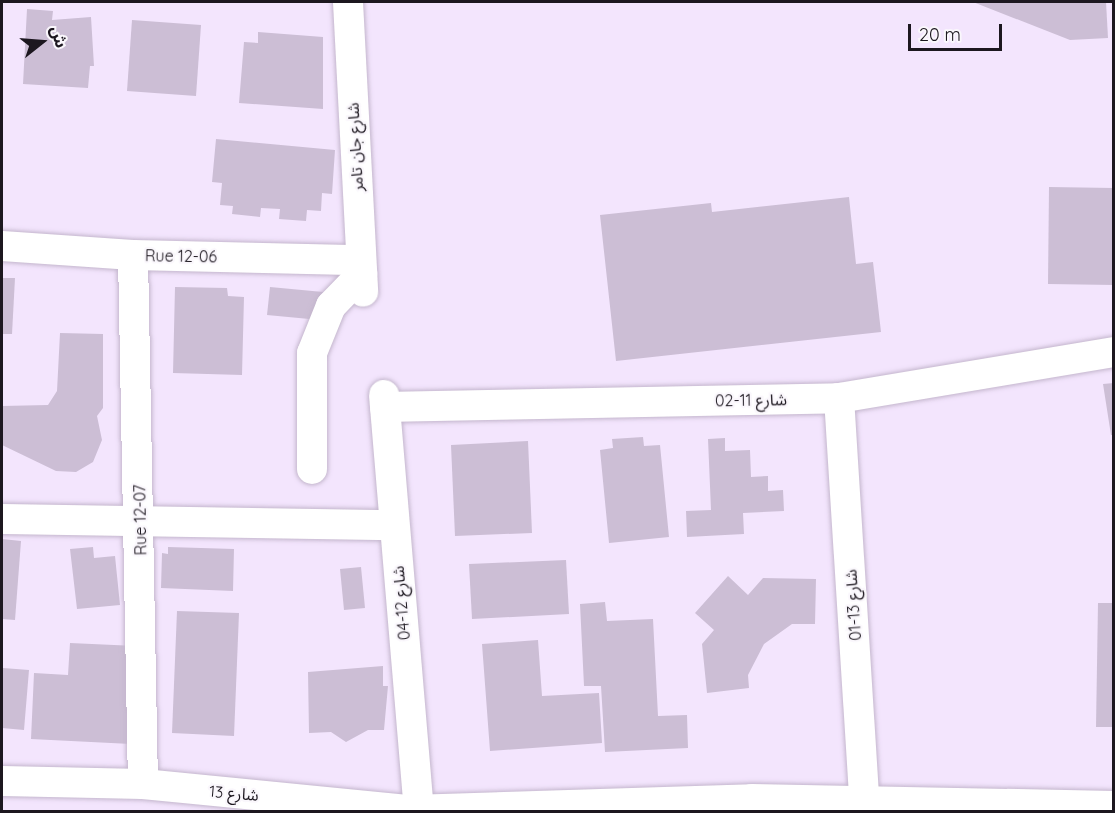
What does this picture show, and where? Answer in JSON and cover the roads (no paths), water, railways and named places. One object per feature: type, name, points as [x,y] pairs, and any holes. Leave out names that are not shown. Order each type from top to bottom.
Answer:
[{"type":"street","name":"شارع جان تامر","points":[[348,2],[362,276]]},
{"type":"street","name":"Rue 12-06","points":[[2,246],[133,255],[362,276]]},
{"type":"street","name":"Rue 12-07","points":[[133,255],[141,523],[143,784]]},
{"type":"street","points":[[312,469],[312,353],[331,306],[362,276]]},
{"type":"street","name":"شارع 11-02","points":[[385,401],[839,398],[1113,352]]},
{"type":"street","name":"شارع 13-01","points":[[839,398],[865,807]]},
{"type":"street","name":"شارع 12-04","points":[[385,401],[419,811]]},
{"type":"street","points":[[2,519],[141,523],[394,525]]},
{"type":"street","name":"شارع 13","points":[[2,781],[143,784],[419,811],[752,799],[865,807],[1113,806]]}]
